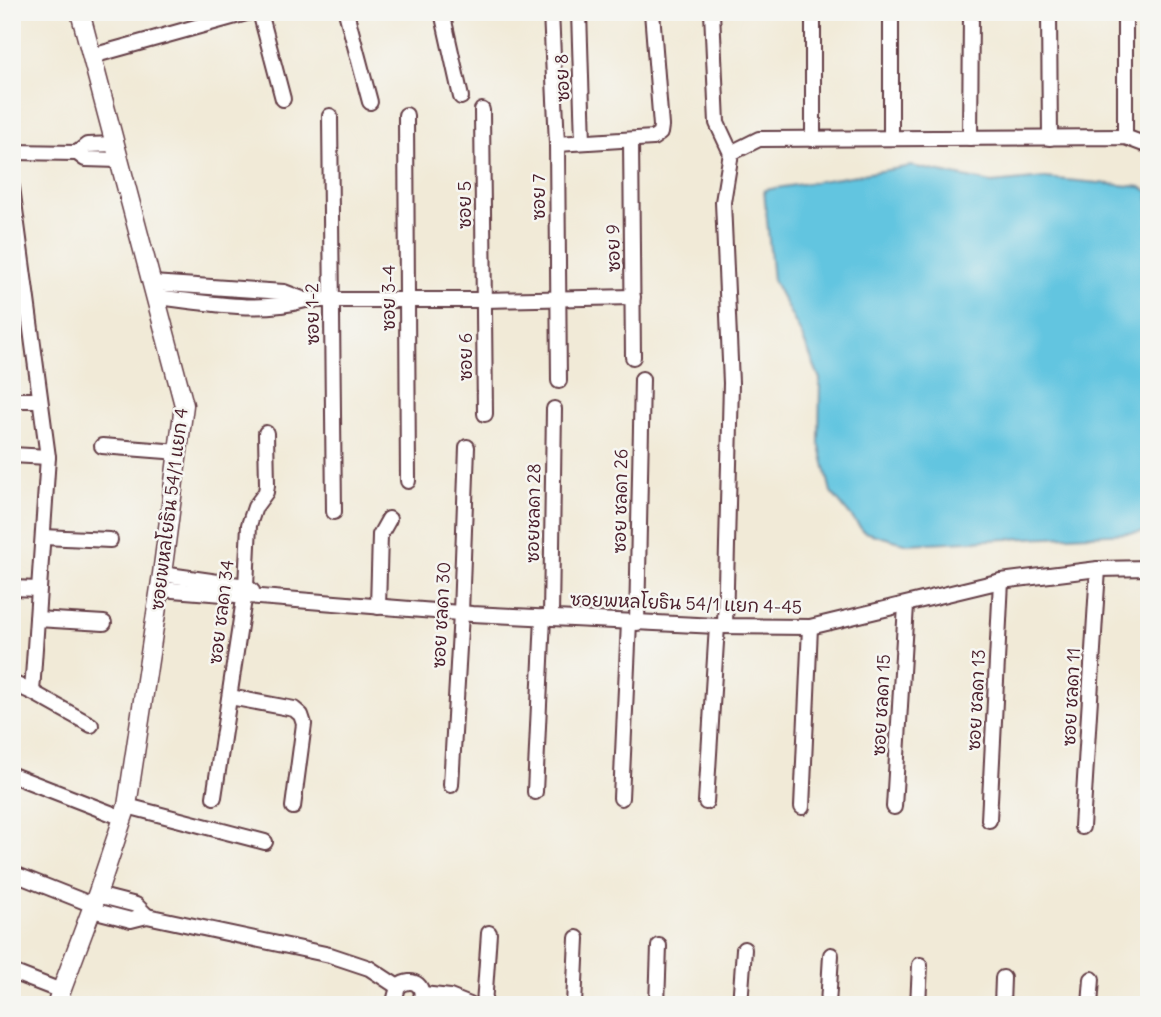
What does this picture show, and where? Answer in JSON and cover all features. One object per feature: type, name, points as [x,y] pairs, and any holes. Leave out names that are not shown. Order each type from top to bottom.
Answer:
[{"type":"street","name":"ซอยพหลโยธิน 54/1 แยก 4","points":[[58,998],[125,812],[161,582],[184,405],[80,12]]},
{"type":"street","points":[[92,56],[250,12]]},
{"type":"street","points":[[260,12],[283,99]]},
{"type":"street","points":[[346,12],[370,102]]},
{"type":"street","points":[[442,12],[461,97]]},
{"type":"street","name":"ซอย 7","points":[[551,12],[557,144],[559,381]]},
{"type":"street","name":"ซอย 8","points":[[579,12],[583,142]]},
{"type":"street","points":[[557,144],[653,138],[660,134],[652,12]]},
{"type":"street","points":[[706,802],[721,626],[731,383],[723,202],[731,153],[717,123],[712,12]]},
{"type":"street","points":[[813,12],[813,139]]},
{"type":"street","points":[[891,12],[891,138]]},
{"type":"street","points":[[970,138],[971,12]]},
{"type":"street","points":[[1049,12],[1050,138]]},
{"type":"street","points":[[1125,12],[1125,137]]},
{"type":"street","name":"ซอย 5","points":[[482,110],[484,300]]},
{"type":"street","name":"ซอย 3-4","points":[[406,115],[408,481]]},
{"type":"street","name":"ซอย 1-2","points":[[330,116],[334,512]]},
{"type":"street","points":[[731,153],[759,139],[1125,137],[1149,146]]},
{"type":"street","name":"ซอย 9","points":[[631,140],[634,357]]},
{"type":"street","points":[[12,152],[77,153],[87,145],[118,152]]},
{"type":"street","points":[[12,187],[48,457],[32,692]]},
{"type":"street","points":[[154,290],[284,292],[305,300],[633,297]]},
{"type":"street","name":"ซอย 6","points":[[484,300],[485,414]]},
{"type":"street","name":"ซอย ชลดา 26","points":[[621,798],[633,622],[642,379]]},
{"type":"street","points":[[12,400],[40,400]]},
{"type":"street","name":"ซอยชลดา 28","points":[[535,792],[547,617],[554,409]]},
{"type":"street","name":"ซอย ชลดา 34","points":[[214,797],[250,593],[249,525],[267,485],[266,433]]},
{"type":"street","points":[[102,446],[179,452]]},
{"type":"street","name":"ซอย ชลดา 30","points":[[451,785],[467,447]]},
{"type":"street","points":[[12,455],[48,457]]},
{"type":"street","points":[[378,607],[380,535],[388,519]]},
{"type":"street","points":[[43,537],[110,540]]},
{"type":"street","name":"ซอยพหลโยธิน 54/1 แยก 4-45","points":[[161,582],[378,607],[461,613],[721,626],[810,627],[1001,581],[1098,569],[1149,568]]},
{"type":"street","name":"ซอย ชลดา 11","points":[[1082,827],[1098,569]]},
{"type":"street","name":"ซอย ชลดา 13","points":[[989,820],[1001,581]]},
{"type":"street","points":[[12,588],[39,589]]},
{"type":"street","name":"ซอย ชลดา 15","points":[[894,807],[906,605]]},
{"type":"street","points":[[37,619],[104,623]]},
{"type":"street","points":[[802,807],[810,627]]},
{"type":"street","points":[[12,683],[91,724]]},
{"type":"street","points":[[230,697],[294,709],[301,715],[304,724],[293,807]]},
{"type":"street","points":[[12,775],[125,812],[265,842]]},
{"type":"street","points":[[12,873],[94,903],[135,905],[147,916],[330,955],[369,968],[398,987]]},
{"type":"street","points":[[484,1005],[489,933]]},
{"type":"street","points":[[574,1005],[578,938]]},
{"type":"street","points":[[657,1005],[659,946]]},
{"type":"street","points":[[740,1005],[744,949]]},
{"type":"street","points":[[828,1005],[831,955]]},
{"type":"street","points":[[918,1005],[920,965]]},
{"type":"street","points":[[12,972],[58,998]]},
{"type":"street","points":[[1002,1005],[1003,978]]},
{"type":"street","points":[[1090,1005],[1092,979]]},
{"type":"street","points":[[397,1004],[395,992],[405,982],[415,983],[421,989],[420,999],[450,997],[470,1005]]},
{"type":"water","points":[[912,166],[992,183],[1045,178],[1141,187],[1149,192],[1149,532],[908,544],[864,532],[831,492],[819,443],[820,379],[801,334],[773,280],[764,190]]}]
